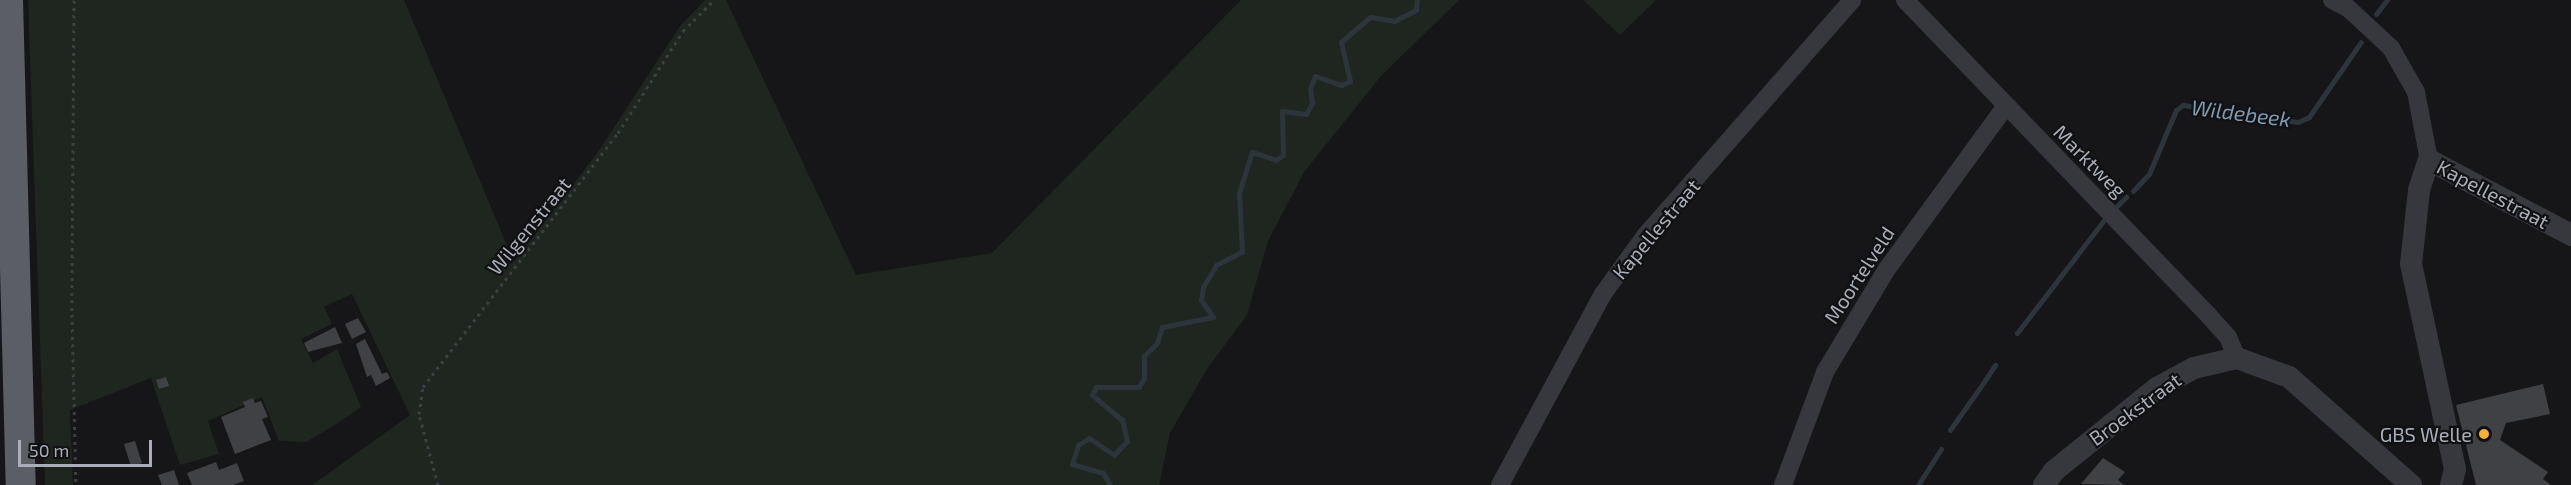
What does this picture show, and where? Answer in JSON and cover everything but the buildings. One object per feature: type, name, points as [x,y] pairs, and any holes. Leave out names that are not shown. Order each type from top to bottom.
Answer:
[{"type":"highway","points":[[8,0],[21,485]]},
{"type":"street","name":"Kapellestraat","points":[[1500,485],[1610,285],[1645,237],[1852,0]]},
{"type":"street","name":"Marktweg","points":[[1905,0],[2005,107],[2209,316],[2228,338],[2237,358]]},
{"type":"street","name":"Kapellestraat","points":[[2332,0],[2348,8],[2391,48],[2416,92],[2429,160],[2571,236]]},
{"type":"street","name":"Moortelveld","points":[[1784,485],[1825,372],[1887,269],[2005,107]]},
{"type":"street","points":[[2429,160],[2419,190],[2411,264],[2455,469],[2451,485]]},
{"type":"street","points":[[2237,358],[2289,377],[2411,485]]},
{"type":"street","name":"Broekstraat","points":[[2044,485],[2054,471],[2157,388],[2194,368],[2237,358]]},
{"type":"path","points":[[74,0],[72,314],[76,485]]},
{"type":"path","name":"Wilgenstraat","points":[[438,485],[419,414],[423,387],[618,133],[683,31],[714,0]]},
{"type":"shaded area","points":[[28,0],[404,0],[514,262],[598,152],[680,26],[705,0],[726,0],[856,275],[992,253],[1241,0],[1459,0],[1381,76],[1304,172],[1268,241],[1247,315],[1207,369],[1170,433],[1159,485],[312,485],[410,415],[352,294],[324,307],[332,324],[301,339],[313,363],[337,349],[361,407],[335,425],[306,442],[279,441],[262,397],[208,421],[219,454],[180,465],[151,378],[70,410],[73,485],[45,485]]},
{"type":"shaded area","points":[[1583,0],[1656,0],[1620,35]]},
{"type":"waterway","points":[[1110,485],[1103,473],[1072,464],[1078,445],[1089,438],[1114,455],[1127,441],[1122,420],[1092,395],[1096,387],[1139,387],[1144,378],[1144,356],[1157,343],[1162,327],[1213,317],[1201,300],[1203,287],[1216,265],[1242,252],[1239,193],[1252,152],[1276,160],[1283,155],[1282,111],[1306,114],[1312,103],[1310,89],[1315,76],[1341,85],[1350,81],[1341,42],[1370,17],[1394,21],[1416,10],[1417,0]]},
{"type":"waterway","name":"Wildebeek","points":[[2376,14],[2387,0]]},
{"type":"waterway","name":"Wildebeek","points":[[2133,191],[2149,174],[2176,110],[2183,105],[2298,122],[2309,117],[2361,42]]},
{"type":"waterway","name":"Wildebeek","points":[[2115,208],[2126,197]]},
{"type":"waterway","name":"Wildebeek","points":[[2017,333],[2104,220]]},
{"type":"waterway","name":"Wildebeek","points":[[1983,383],[1995,365]]},
{"type":"waterway","name":"Wildebeek","points":[[1950,430],[1981,386]]},
{"type":"waterway","name":"Wildebeek","points":[[1918,485],[1941,449]]},
{"type":"place","name":"GBS Welle","points":[[2484,434]]}]
